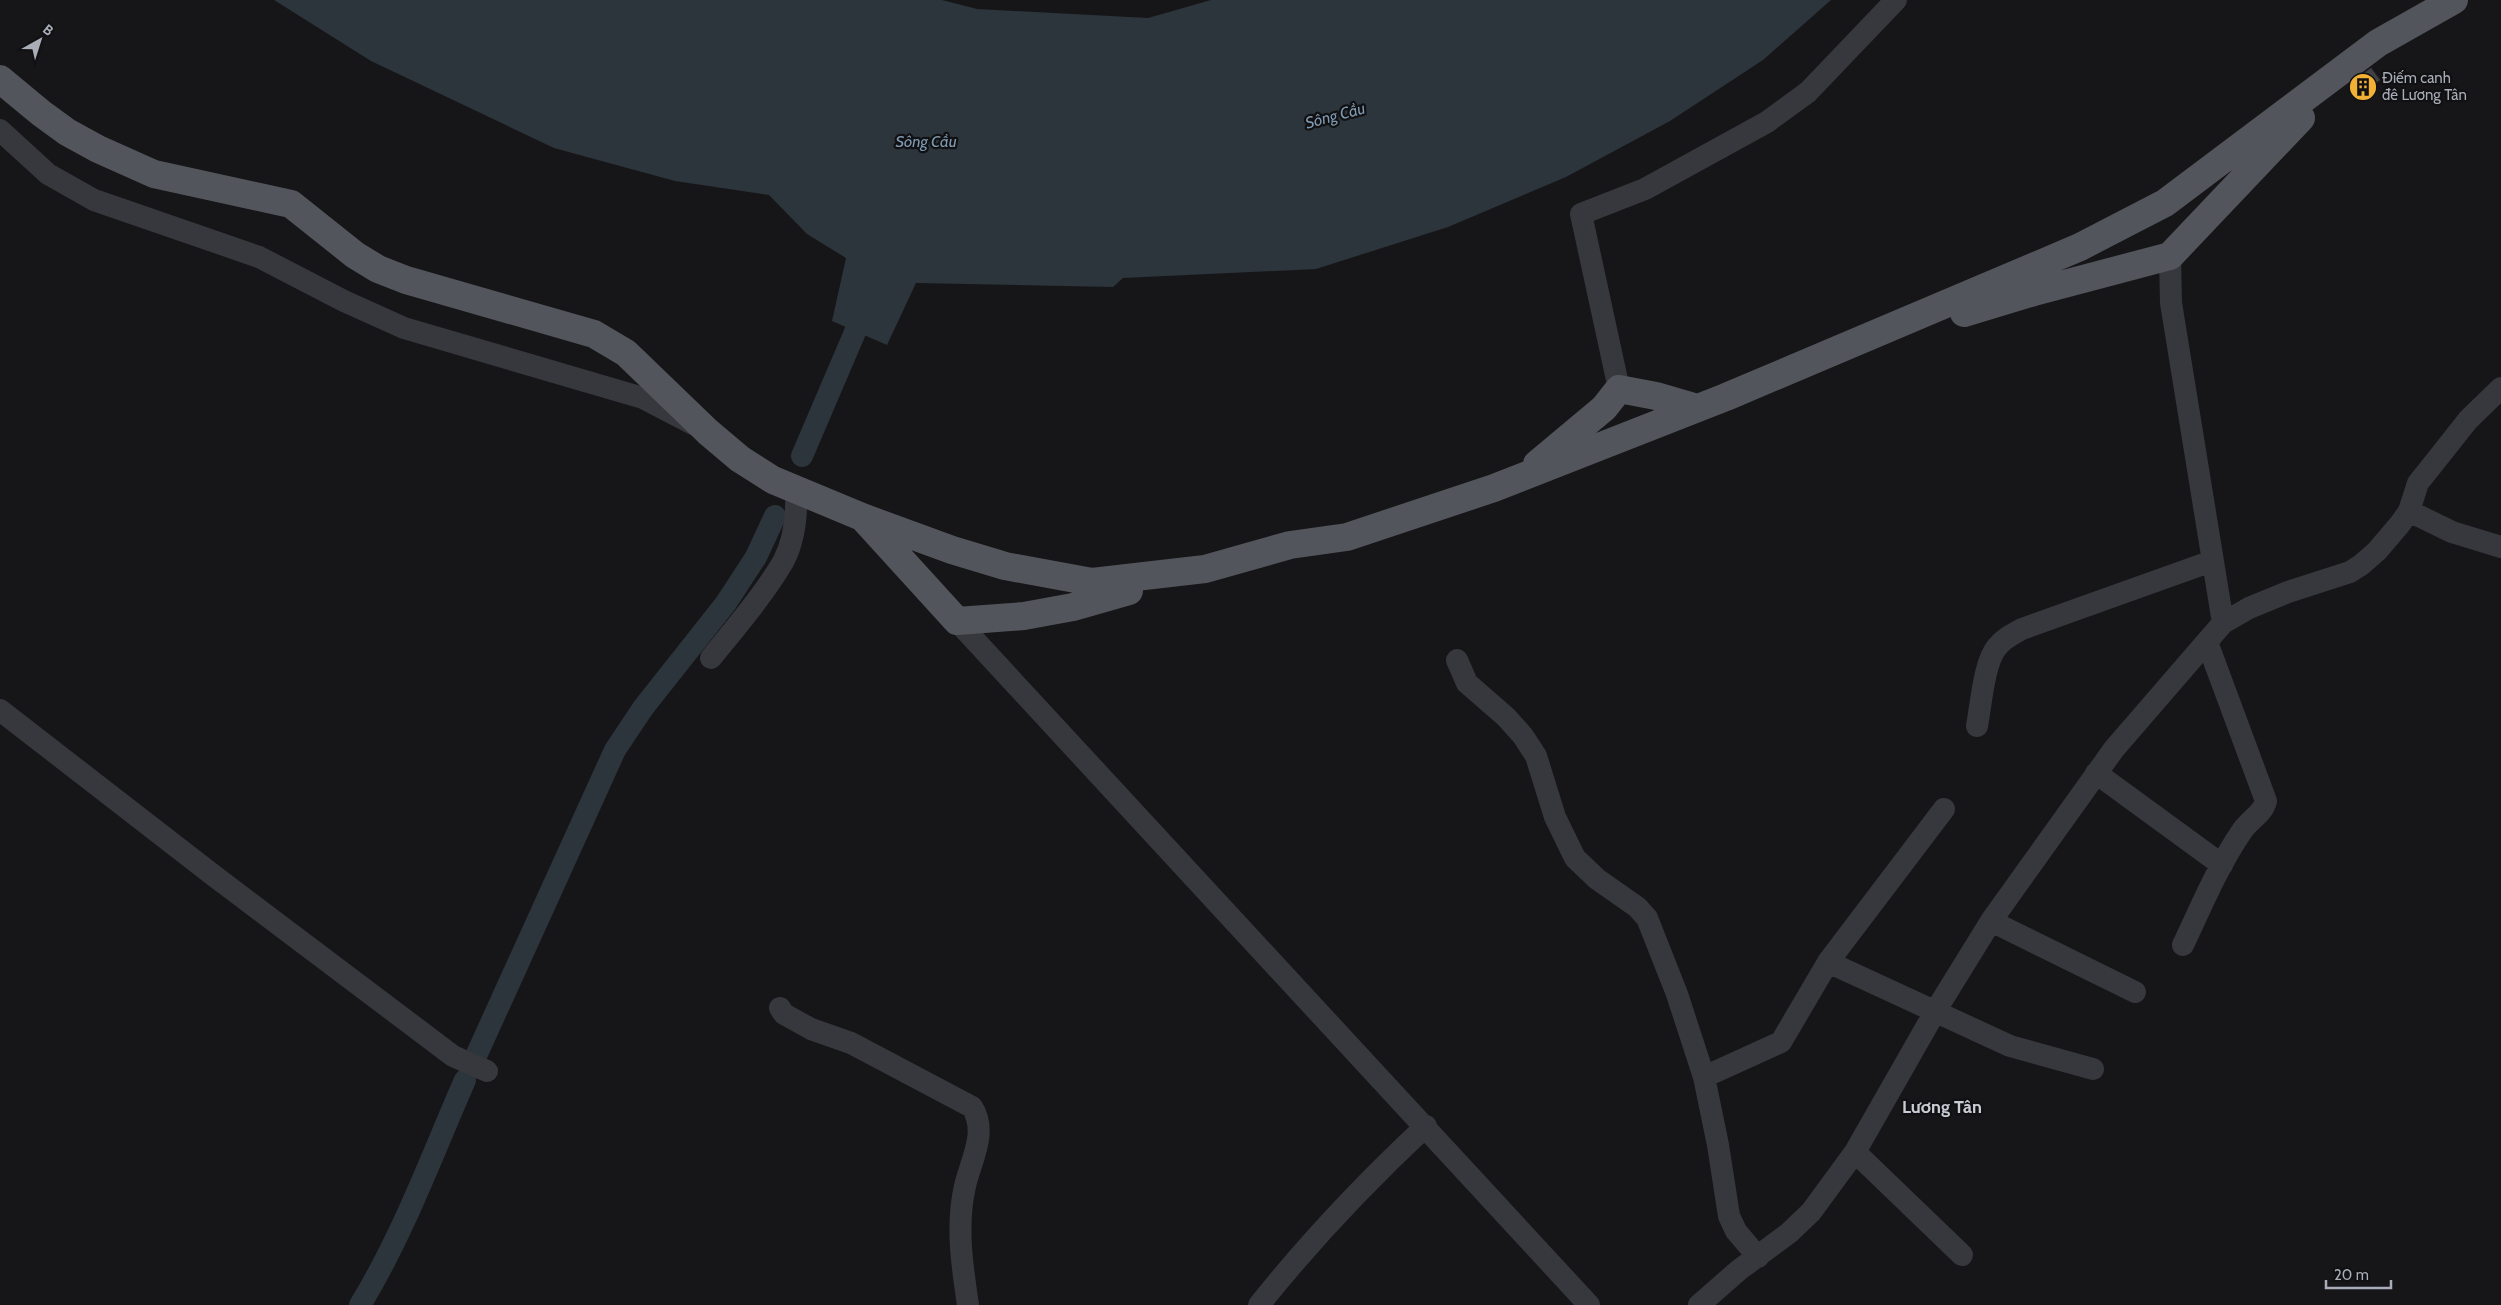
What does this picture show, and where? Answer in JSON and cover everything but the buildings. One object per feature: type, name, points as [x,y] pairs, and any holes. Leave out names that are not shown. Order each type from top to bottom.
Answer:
[{"type":"main road","points":[[862,517],[957,621],[1024,616],[1073,607],[1290,545],[1347,537],[1389,524],[1528,475],[1697,408],[2080,247],[2165,204],[2378,43],[2454,0]]},
{"type":"main road","points":[[1882,331],[1972,311],[2034,292],[2170,256],[2298,122],[2341,71]]},
{"type":"main road","points":[[0,79],[67,132],[119,160],[154,174],[177,180],[291,204],[355,255],[378,269],[406,280],[594,334],[608,341],[637,362],[708,432],[740,459],[772,480],[862,517],[952,550],[1005,566],[1092,582],[1205,568]]},
{"type":"main road","points":[[1528,475],[1556,446],[1604,408],[1619,389],[1697,408]]},
{"type":"street","points":[[1619,389],[1581,214],[1645,188],[1767,122],[1808,92],[1896,0]]},
{"type":"street","points":[[2378,43],[2429,0]]},
{"type":"street","points":[[0,130],[48,174],[94,200],[259,257],[344,301],[404,328],[643,398],[708,432]]},
{"type":"street","points":[[2170,256],[2170,303],[2223,623]]},
{"type":"street","points":[[1707,1302],[1811,1212],[1854,1152],[1936,1010],[1991,921],[2114,749],[2223,623],[2249,608],[2288,592],[2334,578],[2361,565],[2377,551],[2408,511],[2418,483],[2468,420],[2501,388]]},
{"type":"street","points":[[711,658],[783,561],[792,537],[797,511],[796,490]]},
{"type":"street","points":[[2408,511],[2452,532],[2501,547]]},
{"type":"street","points":[[1977,726],[1990,658],[1996,648],[2007,637],[2022,629],[2212,561]]},
{"type":"street","points":[[957,621],[1426,1126],[1589,1305]]},
{"type":"street","points":[[2183,945],[2222,865],[2243,829],[2264,807],[2266,798],[2207,642]]},
{"type":"street","points":[[1457,660],[1468,683],[1506,717],[1523,736],[1536,756],[1555,817],[1575,858],[1597,879],[1637,907],[1647,918],[1677,994],[1704,1077],[1718,1145],[1729,1216],[1736,1231],[1758,1257]]},
{"type":"street","points":[[0,710],[213,875],[453,1056],[487,1071]]},
{"type":"street","points":[[2096,773],[2222,865]]},
{"type":"street","points":[[1704,1077],[1782,1042],[1828,962],[1944,809]]},
{"type":"street","points":[[1991,921],[2135,992]]},
{"type":"street","points":[[1828,962],[1936,1010],[2010,1046],[2093,1069]]},
{"type":"street","points":[[780,1008],[784,1014],[805,1026],[851,1043],[972,1107],[978,1116],[978,1143],[961,1210],[960,1233],[968,1305]]},
{"type":"street","points":[[1259,1305],[1328,1223],[1372,1177],[1426,1126]]},
{"type":"street","points":[[1854,1152],[1962,1255]]},
{"type":"water","name":"Sông Cầu","points":[[274,0],[942,0],[977,9],[1148,18],[1211,0],[1831,0],[1763,60],[1670,121],[1566,177],[1448,227],[1316,269],[1123,278],[1113,287],[916,283],[887,345],[832,321],[846,258],[807,234],[769,195],[675,181],[554,148],[371,61]]},
{"type":"waterway","points":[[802,456],[867,304]]},
{"type":"waterway","points":[[476,1056],[615,750],[643,708],[726,603],[756,557],[775,516]]},
{"type":"waterway","points":[[360,1305],[390,1251],[465,1080]]},
{"type":"place","name":"Điếm canh đê Lương Tân","points":[[2363,87]]},
{"type":"district","name":"Lương Tân","points":[[1942,1107]]}]
